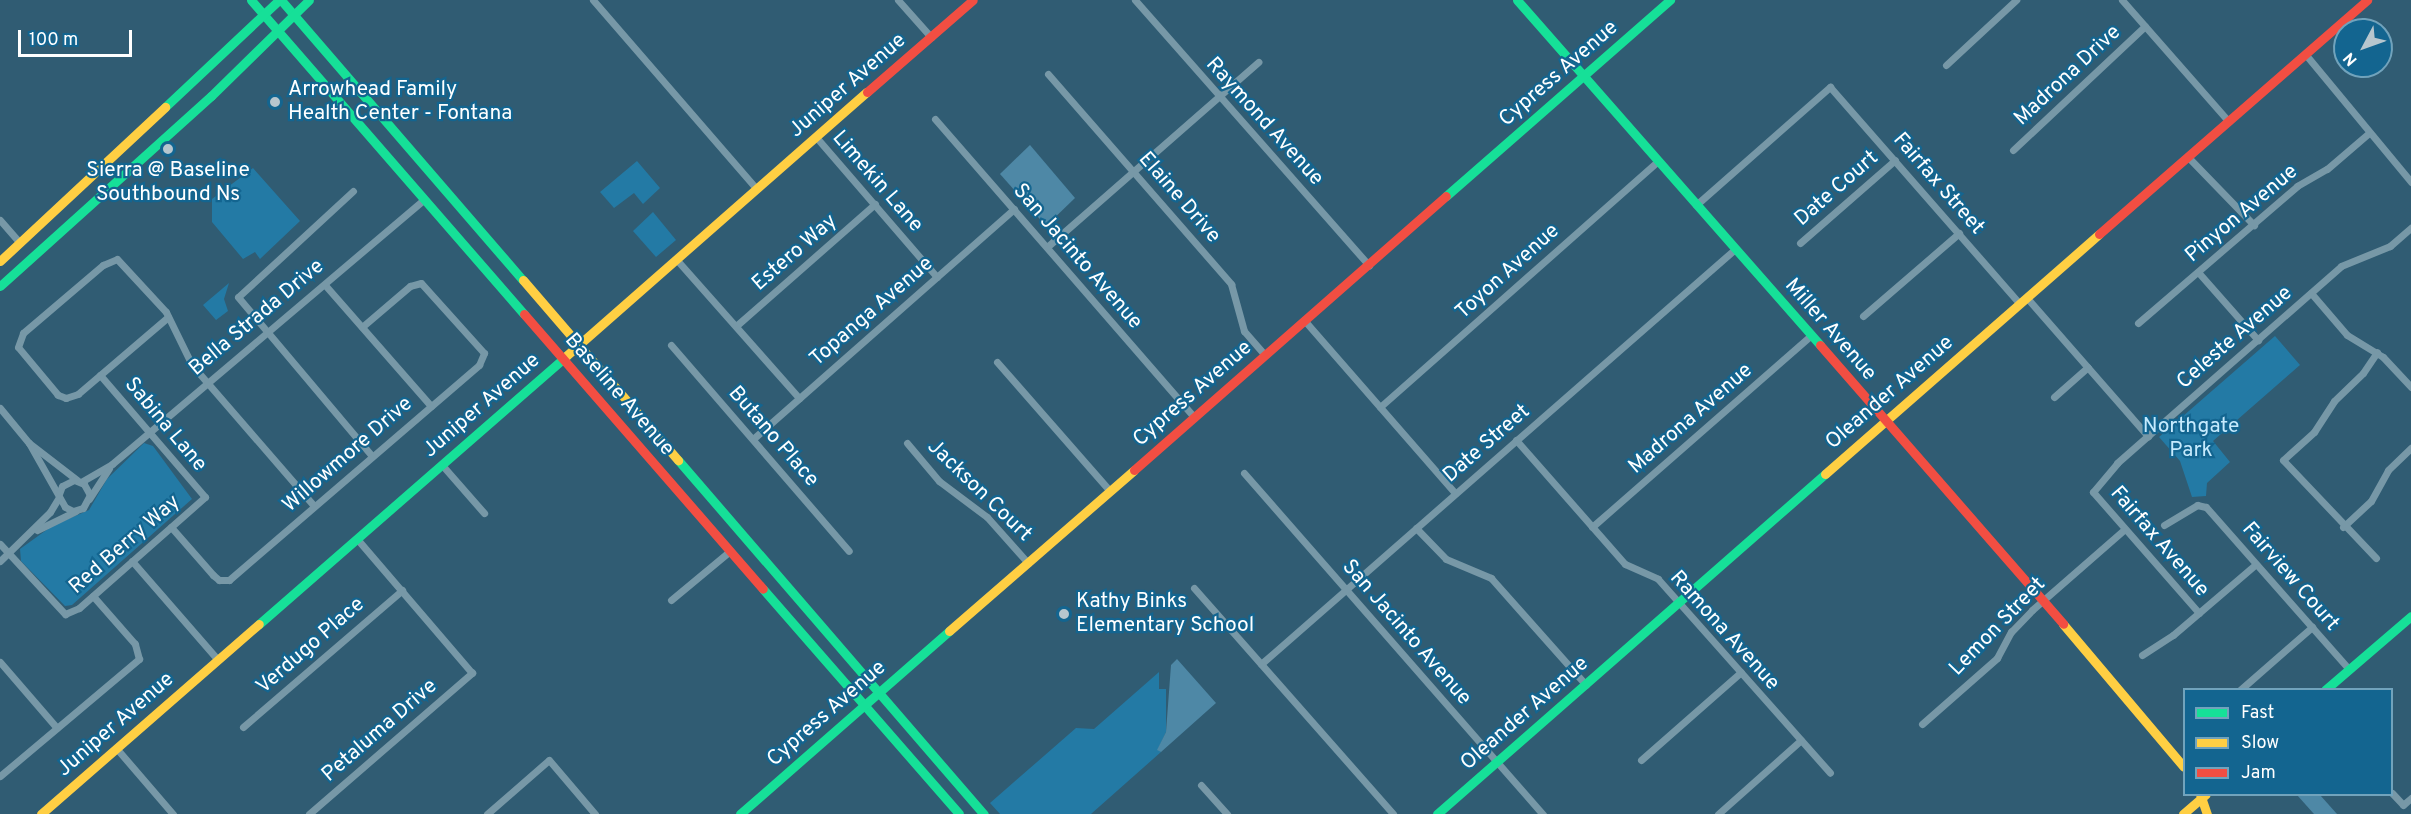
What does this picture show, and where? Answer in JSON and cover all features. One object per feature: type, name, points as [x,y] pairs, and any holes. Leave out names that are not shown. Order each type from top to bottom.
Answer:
[{"type":"street","name":"Baseline Avenue","points":[[251,0],[958,814]]},
{"type":"street","name":"Baseline Avenue","points":[[280,0],[984,814]]},
{"type":"street","points":[[0,261],[280,0]]},
{"type":"street","points":[[0,286],[309,0]]},
{"type":"street","points":[[593,0],[757,189]]},
{"type":"street","points":[[898,0],[930,37]]},
{"type":"street","name":"Juniper Avenue","points":[[41,814],[973,0]]},
{"type":"street","name":"Raymond Avenue","points":[[1135,0],[1369,264]]},
{"type":"street","name":"Miller Avenue","points":[[1517,0],[2043,600],[2183,766]]},
{"type":"street","name":"Cypress Avenue","points":[[740,814],[1670,0]]},
{"type":"street","points":[[1946,65],[2016,0]]},
{"type":"street","points":[[2122,0],[2229,122]]},
{"type":"street","name":"Oleander Avenue","points":[[1437,814],[2306,55],[2361,2]]},
{"type":"street","name":"Madrona Drive","points":[[2013,150],[2145,26]]},
{"type":"street","points":[[2306,55],[2411,182]]},
{"type":"street","points":[[1047,247],[1258,62]]},
{"type":"street","name":"Elaine Drive","points":[[1048,74],[1231,284],[1244,332],[1265,355]]},
{"type":"street","name":"Fairfax Street","points":[[1696,205],[1830,87],[1959,233],[2088,367],[2148,436]]},
{"type":"street","name":"San Jacinto Avenue","points":[[935,119],[1194,417]]},
{"type":"street","name":"Pinyon Avenue","points":[[2138,323],[2254,225],[2369,133]]},
{"type":"street","name":"Limekin Lane","points":[[816,137],[937,277]]},
{"type":"street","points":[[2188,157],[2254,225]]},
{"type":"street","name":"Date Court","points":[[1800,243],[1895,160]]},
{"type":"street","name":"Toyon Avenue","points":[[1380,407],[1658,161]]},
{"type":"street","points":[[352,191],[238,297],[267,335],[372,456]]},
{"type":"street","name":"Bella Strada Drive","points":[[79,481],[112,464],[206,381],[267,335],[424,199]]},
{"type":"street","name":"Estero Way","points":[[736,326],[874,204]]},
{"type":"street","name":"Topanga Avenue","points":[[753,439],[1014,209]]},
{"type":"street","points":[[0,220],[20,243]]},
{"type":"street","name":"Celeste Avenue","points":[[2093,492],[2148,436],[2341,266],[2390,246],[2411,228]]},
{"type":"street","points":[[1863,316],[1959,233]]},
{"type":"street","name":"Date Street","points":[[1261,664],[1735,249]]},
{"type":"street","points":[[168,317],[78,394],[66,398],[58,394],[18,347],[22,333],[103,265],[117,259],[151,292],[168,317],[192,365],[314,506]]},
{"type":"street","points":[[676,259],[799,398]]},
{"type":"street","points":[[2198,272],[2258,340]]},
{"type":"street","name":"Willowmore Drive","points":[[171,527],[213,575],[219,580],[229,580],[479,365],[484,353],[421,283],[410,285],[362,327]]},
{"type":"street","points":[[325,285],[431,406]]},
{"type":"street","points":[[2311,293],[2347,335],[2377,352],[2411,387]]},
{"type":"street","points":[[1304,320],[1455,493]]},
{"type":"street","name":"Madrona Avenue","points":[[1592,527],[1811,335]]},
{"type":"street","name":"Butano Place","points":[[671,345],[849,551]]},
{"type":"street","points":[[2376,558],[2343,527],[2283,460],[2314,432],[2334,401],[2363,373],[2377,352]]},
{"type":"street","points":[[997,362],[1110,491]]},
{"type":"street","points":[[2054,397],[2088,367]]},
{"type":"street","name":"Sabina Lane","points":[[100,375],[205,497]]},
{"type":"street","points":[[0,408],[29,443],[64,507],[78,510]]},
{"type":"street","name":"Ramona Avenue","points":[[1516,440],[1625,564],[1658,579],[1830,773]]},
{"type":"street","points":[[29,443],[89,491],[89,500],[78,510],[30,534]]},
{"type":"street","name":"Jackson Court","points":[[907,443],[939,481],[987,517],[1028,563]]},
{"type":"street","points":[[2343,527],[2371,501],[2388,470],[2411,448]]},
{"type":"street","name":"Bella Strada Drive","points":[[89,500],[112,464]]},
{"type":"street","points":[[442,465],[484,513]]},
{"type":"street","name":"San Jacinto Avenue","points":[[1244,473],[1543,814]]},
{"type":"street","points":[[0,561],[30,534],[66,483],[79,481]]},
{"type":"street","name":"Fairfax Avenue","points":[[2093,492],[2199,614]]},
{"type":"street","name":"Red Berry Way","points":[[8,554],[65,614],[93,596],[205,497]]},
{"type":"street","name":"Fairview Court","points":[[2164,525],[2197,505],[2206,507],[2349,669]]},
{"type":"street","points":[[1416,528],[1446,559],[1491,578],[1586,685]]},
{"type":"street","name":"Lemon Street","points":[[1922,724],[1997,658],[2011,632],[2043,600],[2125,529]]},
{"type":"street","points":[[357,539],[402,590]]},
{"type":"street","points":[[0,544],[8,554]]},
{"type":"street","points":[[671,600],[730,551]]},
{"type":"street","points":[[132,561],[218,660]]},
{"type":"street","points":[[2142,655],[2199,614],[2256,564]]},
{"type":"street","points":[[1194,588],[1393,814]]},
{"type":"street","name":"Petaluma Drive","points":[[309,814],[472,673],[402,590]]},
{"type":"street","name":"Verdugo Place","points":[[243,727],[402,590]]},
{"type":"street","points":[[0,776],[139,659],[135,644],[93,596]]},
{"type":"street","points":[[2327,688],[2409,621]]},
{"type":"street","points":[[2242,688],[2312,627]]},
{"type":"street","points":[[0,662],[57,728]]},
{"type":"street","points":[[1641,760],[1741,672]]},
{"type":"street","points":[[1718,814],[1801,740]]},
{"type":"street","points":[[117,749],[173,814]]},
{"type":"street","points":[[487,814],[549,760],[595,814]]},
{"type":"street","points":[[1201,785],[1227,814]]},
{"type":"street","points":[[2393,794],[2403,805],[2411,798]]},
{"type":"street","points":[[2183,814],[2202,796],[2207,814]]},
{"type":"green space","points":[[637,161],[660,188],[643,204],[634,193],[614,208],[600,192]]},
{"type":"green space","points":[[253,168],[300,221],[260,259],[255,252],[243,259],[212,222],[212,199]]},
{"type":"green space","points":[[653,212],[676,240],[656,257],[633,231]]},
{"type":"green space","points":[[229,283],[224,299],[228,311],[216,320],[203,305]]},
{"type":"green space","name":"Northgate Park","points":[[2275,336],[2300,365],[2213,441],[2230,462],[2207,483],[2206,496],[2192,497],[2180,461],[2159,437]]},
{"type":"green space","points":[[144,443],[153,446],[192,499],[72,605],[65,606],[21,561],[20,549],[52,526],[89,510],[107,479]]},
{"type":"green space","points":[[1159,672],[1159,689],[1166,689],[1166,732],[1158,749],[1161,752],[1091,814],[1000,814],[990,803],[1076,728],[1094,729]]},
{"type":"shaded area","points":[[1030,145],[1075,198],[1046,226],[1000,174]]},
{"type":"shaded area","points":[[1177,659],[1216,703],[1161,752],[1157,750],[1166,732],[1171,665]]},
{"type":"shaded area","points":[[2298,796],[2321,796],[2337,814],[2314,814]]},
{"type":"traffic: fast","points":[[251,0],[524,314]]},
{"type":"traffic: fast","points":[[165,107],[279,0]]},
{"type":"traffic: fast","points":[[281,0],[523,280]]},
{"type":"traffic: fast","points":[[0,286],[211,96],[309,0]]},
{"type":"traffic: fast","points":[[1517,0],[1820,345]]},
{"type":"traffic: fast","points":[[1446,196],[1670,0]]},
{"type":"traffic: fast","points":[[259,624],[566,356]]},
{"type":"traffic: fast","points":[[678,460],[984,814]]},
{"type":"traffic: fast","points":[[1437,814],[1825,474]]},
{"type":"traffic: fast","points":[[763,589],[959,814]]},
{"type":"traffic: fast","points":[[2327,688],[2411,616]]},
{"type":"traffic: fast","points":[[740,814],[949,631]]},
{"type":"traffic: slow","points":[[566,356],[867,92]]},
{"type":"traffic: slow","points":[[0,261],[165,107]]},
{"type":"traffic: slow","points":[[1825,474],[2099,234]]},
{"type":"traffic: slow","points":[[523,280],[678,460]]},
{"type":"traffic: slow","points":[[949,631],[1134,470]]},
{"type":"traffic: slow","points":[[41,814],[259,624]]},
{"type":"traffic: slow","points":[[2063,624],[2183,766]]},
{"type":"traffic: slow","points":[[2201,796],[2207,814]]},
{"type":"traffic: slow","points":[[2183,814],[2204,796]]},
{"type":"traffic: jam","points":[[867,92],[973,0]]},
{"type":"traffic: jam","points":[[2099,234],[2367,0]]},
{"type":"traffic: jam","points":[[1134,470],[1446,196]]},
{"type":"traffic: jam","points":[[524,314],[763,589]]},
{"type":"traffic: jam","points":[[1820,345],[2063,624]]},
{"type":"place","name":"Arrowhead Family Health Center - Fontana","points":[[275,102]]},
{"type":"place","name":"Sierra @ Baseline Southbound Ns","points":[[168,149]]},
{"type":"place","name":"Kathy Binks Elementary School","points":[[1064,614]]}]
